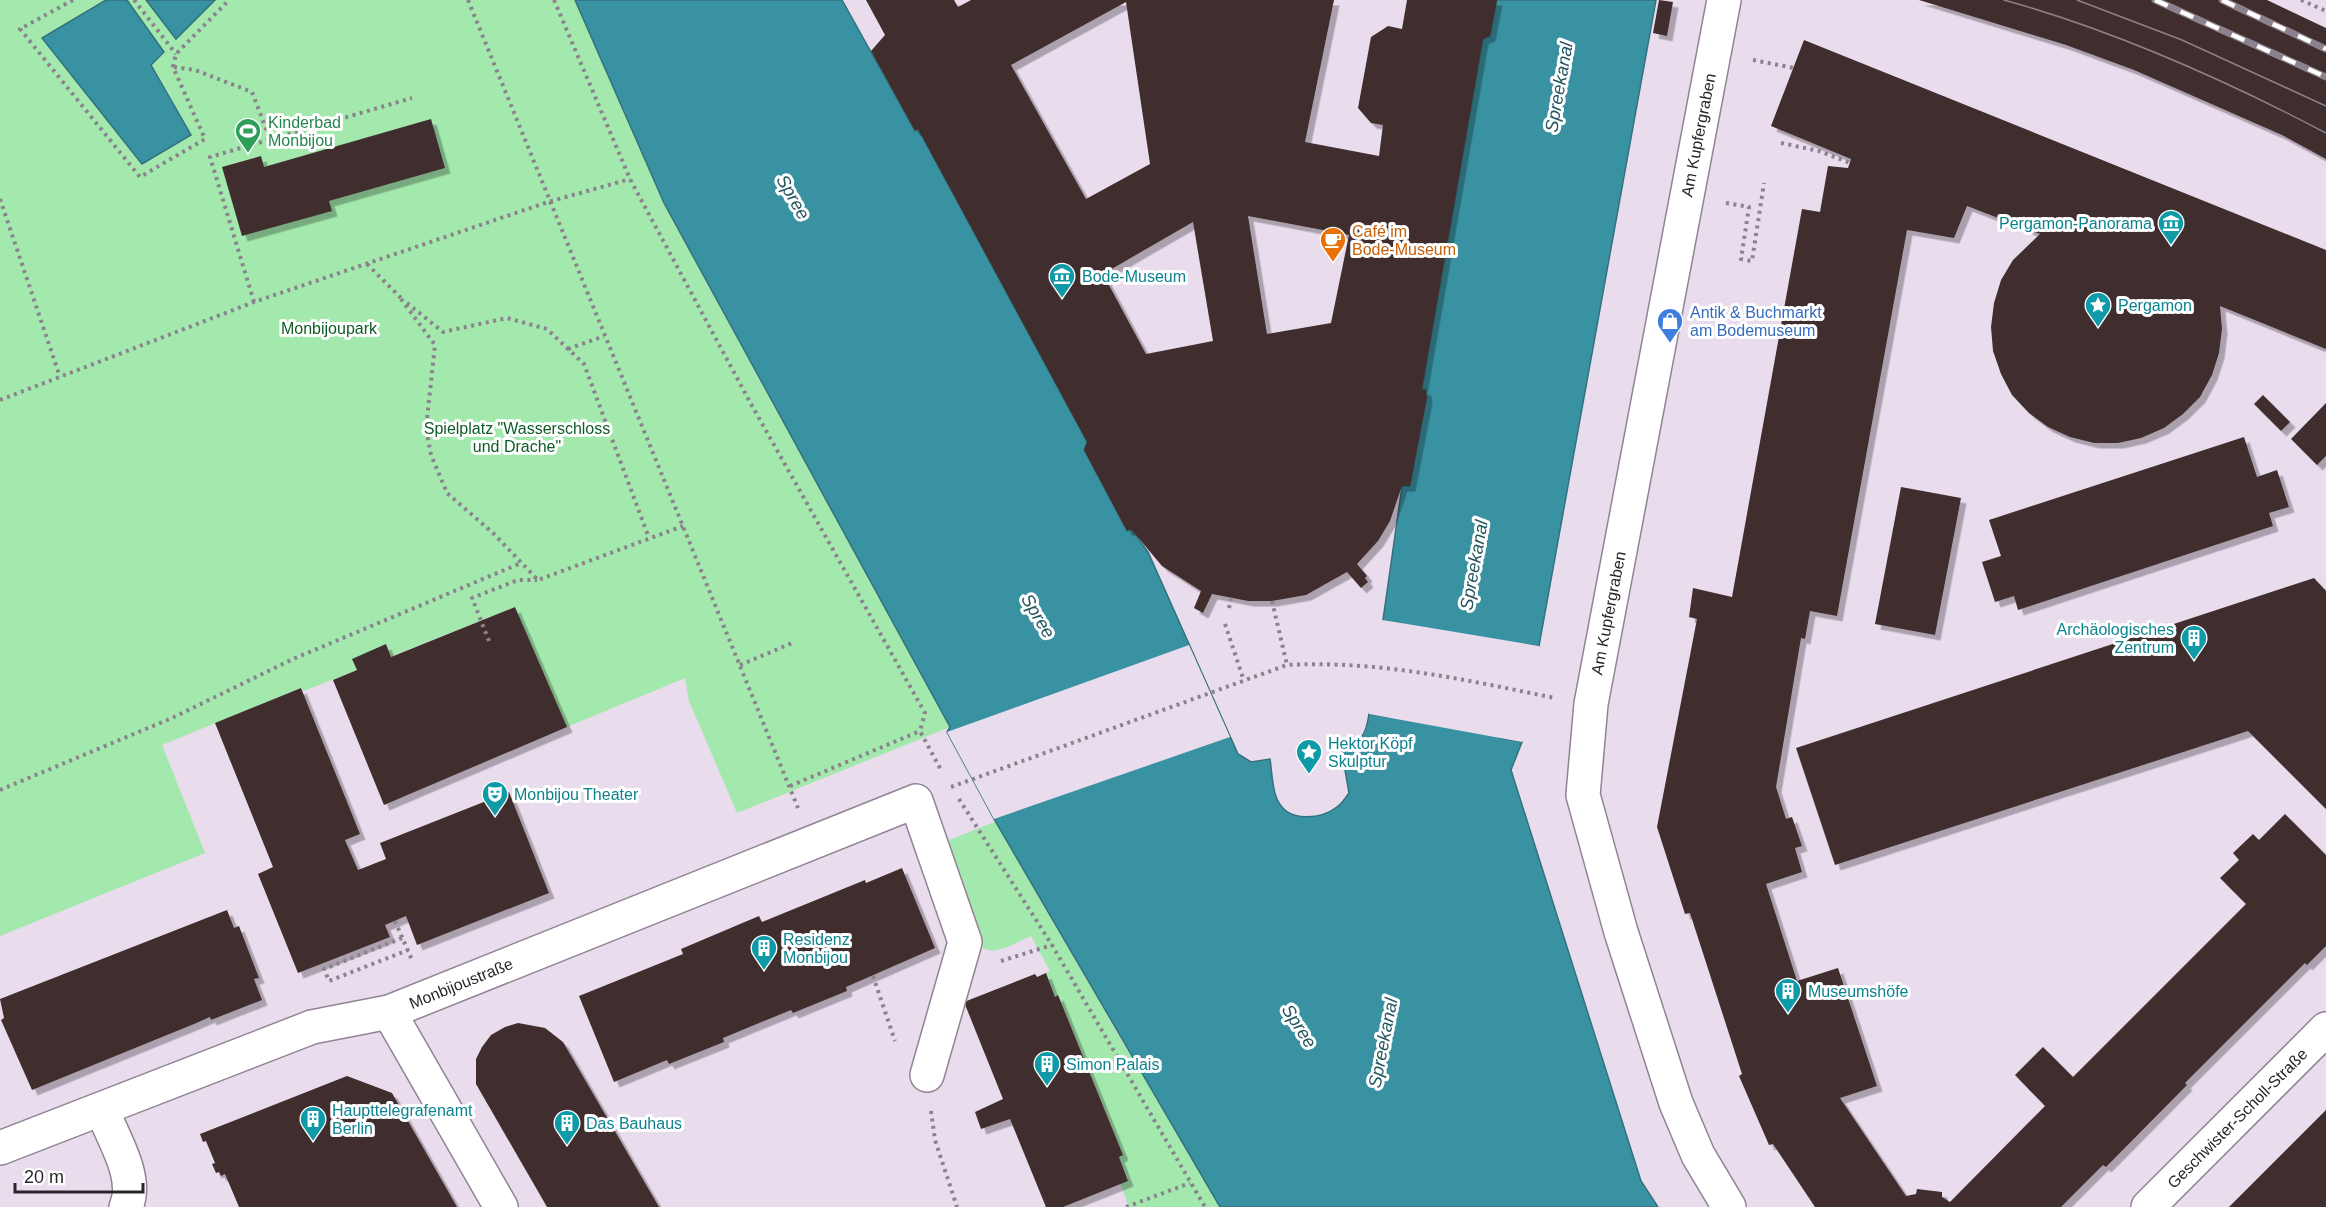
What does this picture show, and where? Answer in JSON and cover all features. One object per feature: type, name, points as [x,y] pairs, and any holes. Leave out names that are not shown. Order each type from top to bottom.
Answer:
[{"type":"street","name":"Am Kupfergraben","points":[[1724,0],[1591,704],[1583,795],[1621,932],[1676,1103],[1698,1155],[1730,1207]]},
{"type":"street","name":"Monbijoustraße","points":[[0,1148],[312,1027],[389,1012],[916,801],[965,942],[927,1075]]},
{"type":"street","points":[[389,1012],[501,1207]]},
{"type":"street","name":"Geschwister-Scholl-Straße","points":[[2148,1207],[2326,1029]]},
{"type":"street","points":[[102,1110],[129,1179],[130,1199],[126,1207]]},
{"type":"path","points":[[73,0],[20,29],[141,177],[205,139],[173,67],[176,54],[229,0]]},
{"type":"path","points":[[134,0],[176,54]]},
{"type":"path","points":[[468,0],[548,202],[790,786],[920,731]]},
{"type":"path","points":[[554,0],[630,179],[751,404],[925,713],[920,731],[951,787],[1052,945],[1205,1207]]},
{"type":"path","points":[[2301,0],[2326,11]]},
{"type":"path","points":[[1767,63],[1794,68]]},
{"type":"path","points":[[173,67],[195,70],[252,92],[270,140]]},
{"type":"path","points":[[254,302],[210,157],[412,98]]},
{"type":"path","points":[[1781,143],[1819,152],[1850,163]]},
{"type":"path","points":[[0,400],[254,302],[548,202],[630,179]]},
{"type":"path","points":[[1749,207],[1741,259],[1752,261],[1764,183]]},
{"type":"path","points":[[0,199],[60,377]]},
{"type":"path","points":[[367,264],[402,299],[443,332],[507,318],[548,329],[584,364],[649,538]]},
{"type":"path","points":[[402,299],[435,345],[426,428],[431,455],[447,493],[493,533],[538,580]]},
{"type":"path","points":[[568,350],[604,336]]},
{"type":"path","points":[[489,641],[472,598],[518,580],[538,580],[682,526]]},
{"type":"path","points":[[0,790],[172,718],[293,659],[521,563]]},
{"type":"path","points":[[1229,608],[1232,600]]},
{"type":"path","points":[[1272,601],[1287,665]]},
{"type":"path","points":[[1226,624],[1244,681]]},
{"type":"path","points":[[740,665],[792,643]]},
{"type":"path","points":[[951,787],[1287,665],[1329,663],[1376,665],[1531,693]]},
{"type":"path","points":[[395,921],[408,950],[329,981],[324,969],[402,938]]},
{"type":"path","points":[[1126,1207],[1190,1183]]},
{"type":"green space","name":"Monbijoupark","points":[[0,0],[575,0],[664,203],[950,727],[737,813],[689,701],[685,678],[567,727],[515,607],[304,691],[301,688],[162,745],[205,853],[0,936]]},
{"type":"green space","points":[[997,821],[1119,1036],[1225,1207],[1129,1207],[1120,1183],[1128,1179],[1119,1157],[1123,1154],[1058,995],[1055,996],[1046,973],[1050,971],[1031,936],[1001,949],[983,948],[939,844]]},
{"type":"water","points":[[106,0],[127,0],[164,52],[151,65],[191,135],[142,164],[42,38]]},
{"type":"water","points":[[146,0],[215,0],[176,39]]},
{"type":"water","points":[[575,0],[842,0],[915,131],[918,129],[1087,442],[1084,450],[1127,531],[1131,529],[1148,552],[1238,754],[1251,762],[1270,759],[1273,786],[1278,801],[1290,813],[1306,817],[1323,814],[1339,806],[1349,793],[1341,747],[1354,743],[1362,736],[1369,714],[1387,717],[1404,624],[1383,620],[1402,486],[1410,486],[1426,398],[1426,390],[1422,389],[1483,39],[1490,36],[1497,0],[1656,0],[1539,646],[1517,643],[1500,738],[1522,742],[1511,770],[1641,1181],[1658,1207],[1220,1207],[994,819],[947,732],[950,727],[664,203]]},
{"type":"pier","points":[[1383,620],[1539,646],[1539,649],[1520,646],[1503,736],[1522,739],[1522,742],[1369,714],[1369,711],[1385,713],[1400,626],[1382,623]]},
{"type":"pier","points":[[1189,645],[1230,737],[994,819],[947,732]]},
{"type":"building","name":"Bode-Museum","points":[[866,0],[954,0],[958,7],[971,0],[1334,0],[1305,142],[1379,156],[1383,125],[1371,123],[1358,108],[1371,37],[1388,26],[1402,29],[1407,0],[1497,0],[1490,36],[1483,39],[1422,389],[1426,390],[1427,398],[1410,486],[1402,486],[1390,521],[1378,541],[1357,564],[1367,576],[1365,578],[1368,582],[1361,588],[1347,572],[1306,595],[1272,601],[1248,601],[1212,594],[1203,613],[1194,608],[1201,591],[1162,566],[1131,529],[1127,531],[1084,450],[1087,442],[918,129],[915,131],[871,51],[885,35]],"holes":[[[1126,2],[1150,164],[1086,199],[1011,65]],[[1248,216],[1349,235],[1331,323],[1267,334]],[[1193,222],[1213,341],[1146,354],[1103,274]]]},
{"type":"building","points":[[1659,0],[1673,2],[1667,36],[1653,33]]},
{"type":"building","points":[[1919,0],[2267,0],[2326,28],[2326,159],[2282,135],[2134,70],[2066,45]]},
{"type":"building","points":[[1804,40],[2326,250],[2326,349],[2220,306],[2222,329],[2219,353],[2212,375],[2200,397],[2164,428],[2141,438],[2118,443],[2094,443],[2070,437],[2048,427],[2029,413],[2012,395],[1993,351],[1991,327],[1994,303],[2001,280],[2013,260],[2040,234],[1967,206],[1954,238],[1907,230],[1837,616],[1810,611],[1805,639],[1801,638],[1776,787],[1786,819],[1792,817],[1802,846],[1795,848],[1802,872],[1766,884],[1797,981],[1838,968],[1877,1086],[1840,1098],[1906,1196],[1916,1194],[1917,1189],[1942,1192],[1942,1197],[1950,1202],[2045,1106],[2015,1075],[2043,1047],[2073,1077],[2246,904],[2220,878],[2239,860],[2233,853],[2253,834],[2259,840],[2285,814],[2326,855],[2326,946],[2307,965],[2305,963],[2185,1083],[2187,1085],[2106,1167],[2103,1165],[2061,1207],[1815,1207],[1773,1144],[1769,1145],[1739,1076],[1742,1074],[1690,913],[1685,914],[1657,827],[1697,619],[1689,617],[1693,588],[1732,597],[1802,209],[1820,212],[1828,166],[1848,168],[1851,159],[1771,126]]},
{"type":"building","points":[[431,119],[445,168],[329,201],[332,211],[242,236],[222,167],[261,156],[264,167]]},
{"type":"building","points":[[2263,395],[2290,422],[2281,431],[2254,404]]},
{"type":"building","points":[[2326,403],[2326,456],[2317,465],[2291,439]]},
{"type":"building","points":[[2244,437],[2257,477],[2277,470],[2289,507],[2269,513],[2273,526],[2018,610],[2014,596],[1995,602],[1982,562],[2001,556],[1989,520]]},
{"type":"building","points":[[1901,487],[1961,498],[1935,635],[1875,624]]},
{"type":"building","name":"Archäologisches Zentrum","points":[[2314,578],[2326,591],[2326,809],[2248,731],[1835,865],[1796,748]]},
{"type":"building","points":[[515,607],[567,727],[384,805],[333,680],[357,670],[352,659],[386,644],[391,657]]},
{"type":"building","points":[[301,688],[360,834],[345,840],[358,870],[386,859],[380,843],[509,792],[549,893],[417,945],[406,916],[385,925],[390,937],[298,973],[258,874],[273,867],[215,723]]},
{"type":"building","name":"Residenz Monbijou","points":[[902,868],[935,948],[846,987],[847,991],[793,1013],[791,1010],[723,1038],[724,1042],[669,1064],[667,1060],[614,1082],[579,996],[683,954],[681,949],[759,916],[762,922],[865,880],[866,883]]},
{"type":"building","points":[[227,910],[234,928],[239,926],[259,978],[254,979],[262,1000],[211,1020],[210,1017],[32,1090],[1,1020],[4,1018],[0,999]]},
{"type":"building","name":"Simon Palais","points":[[1046,973],[1055,997],[1058,995],[1123,1155],[1119,1157],[1128,1181],[1063,1207],[1046,1207],[1010,1119],[981,1129],[975,1112],[1003,1099],[964,1002],[1035,974],[1037,977]]},
{"type":"building","name":"Das Bauhaus","points":[[518,1023],[545,1028],[563,1042],[659,1207],[547,1207],[476,1084],[476,1059],[482,1047],[491,1035]]},
{"type":"building","name":"Haupttelegrafenamt Berlin","points":[[347,1076],[392,1093],[457,1207],[239,1207],[225,1174],[221,1176],[219,1172],[216,1173],[212,1164],[215,1163],[206,1141],[203,1142],[200,1134]]},
{"type":"building","points":[[2326,1110],[2326,1207],[2229,1207]]},
{"type":"tram line","points":[[2004,0],[2128,41],[2208,75],[2326,133]]},
{"type":"tram line","points":[[2077,0],[2182,40],[2326,106]]},
{"type":"railway","points":[[2155,0],[2326,77]]},
{"type":"railway","points":[[2222,0],[2326,49]]},
{"type":"place","name":"Kinderbad Monbijou","points":[[248,154]]},
{"type":"place","name":"Pergamon-Panorama","points":[[2171,246]]},
{"type":"place","name":"Café im Bode-Museum","points":[[1333,263]]},
{"type":"place","name":"Bode-Museum","points":[[1062,299]]},
{"type":"place","name":"Pergamon","points":[[2098,328]]},
{"type":"place","name":"Antik & Buchmarkt am Bodemuseum","points":[[1670,344]]},
{"type":"place","name":"Archäologisches Zentrum","points":[[2194,661]]},
{"type":"place","name":"Hektor Köpf Skulptur","points":[[1309,775]]},
{"type":"place","name":"Monbijou Theater","points":[[495,817]]},
{"type":"place","name":"Residenz Monbijou","points":[[764,971]]},
{"type":"place","name":"Museumshöfe","points":[[1788,1014]]},
{"type":"place","name":"Simon Palais","points":[[1047,1087]]},
{"type":"place","name":"Haupttelegrafenamt Berlin","points":[[313,1142]]},
{"type":"place","name":"Das Bauhaus","points":[[567,1146]]},
{"type":"water label","name":"Spreekanal","points":[[1559,87]]},
{"type":"water label","name":"Spree","points":[[793,197]]},
{"type":"water label","name":"Spreekanal","points":[[1474,565]]},
{"type":"water label","name":"Spree","points":[[1038,616]]},
{"type":"water label","name":"Spree","points":[[1299,1026]]},
{"type":"water label","name":"Spreekanal","points":[[1383,1043]]},
{"type":"park label","name":"Spielplatz \"Wasserschloss und Drache\"","points":[[517,437]]}]
